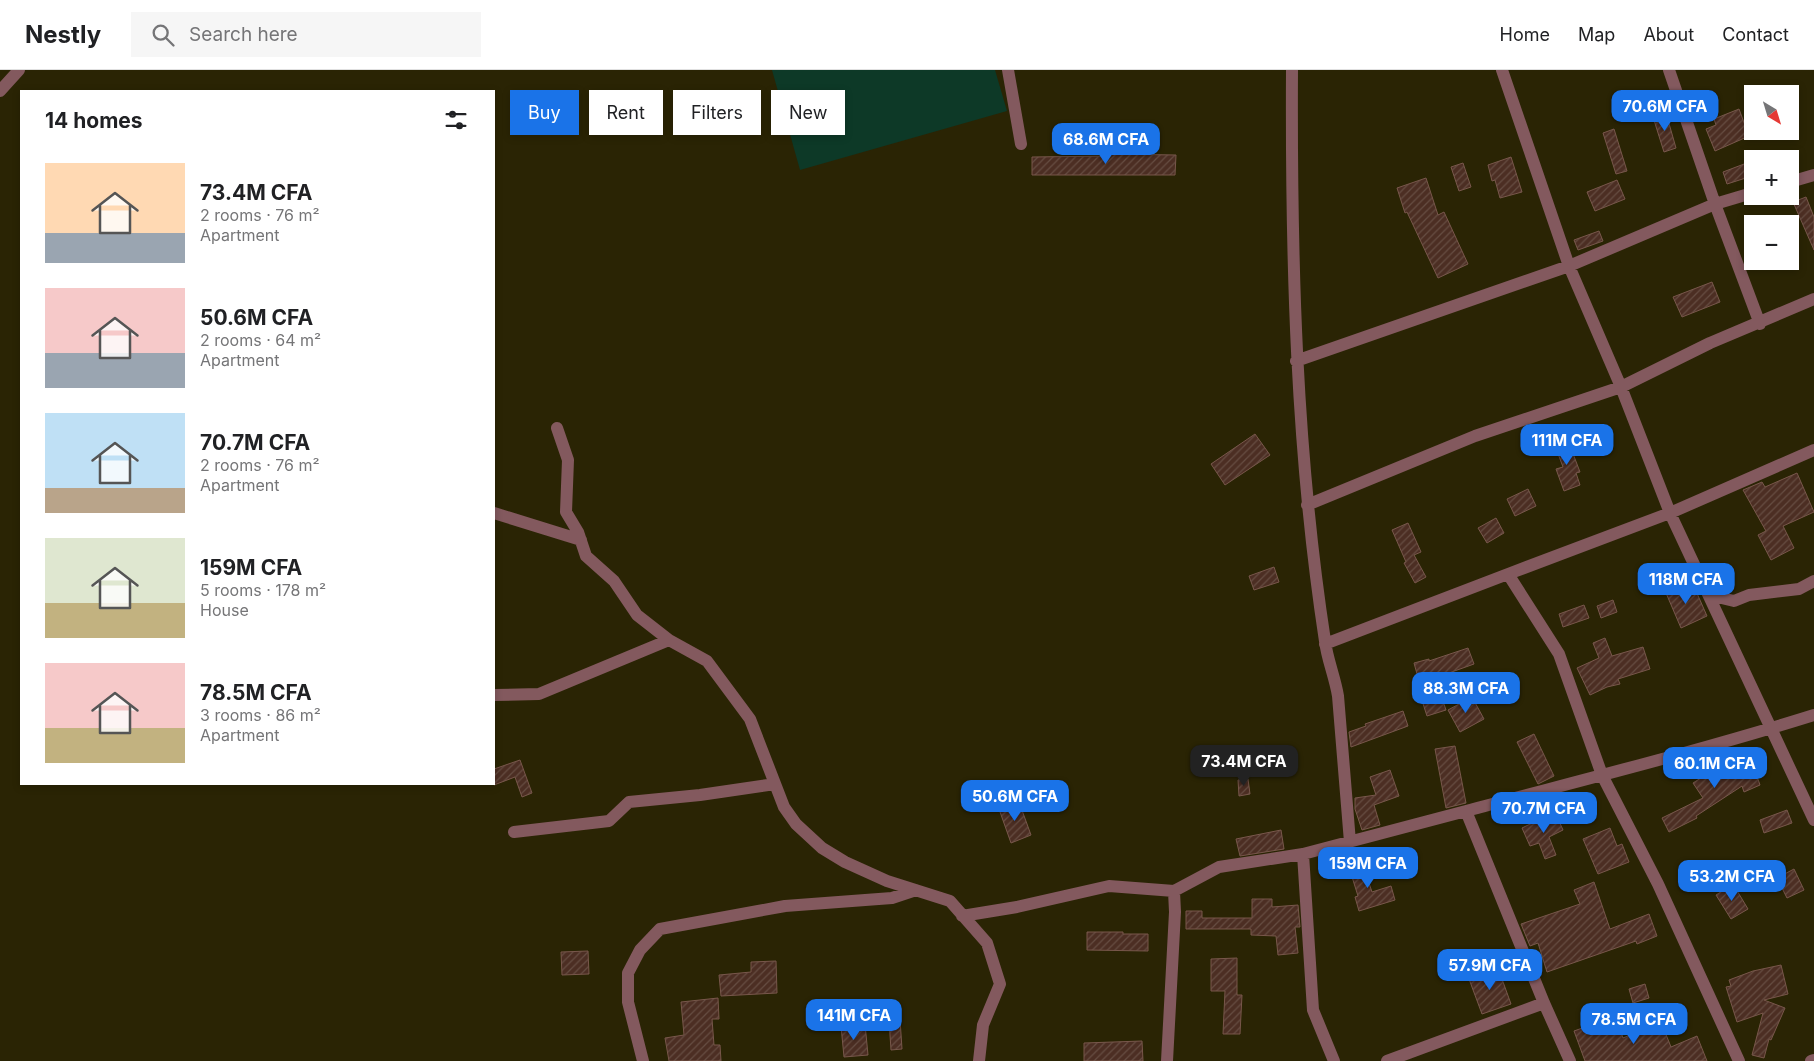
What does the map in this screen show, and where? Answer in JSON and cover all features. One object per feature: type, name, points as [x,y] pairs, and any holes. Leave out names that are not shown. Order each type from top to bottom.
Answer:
[{"type":"street","points":[[0,91],[19,70]]},
{"type":"street","points":[[1008,70],[1021,144]]},
{"type":"street","points":[[1292,70],[1291,194],[1296,361],[1307,505],[1325,644],[1335,676],[1338,696],[1350,842]]},
{"type":"street","points":[[1502,70],[1570,266],[1621,387],[1670,513],[1814,820]]},
{"type":"street","points":[[1669,70],[1760,324]]},
{"type":"street","points":[[1799,179],[1814,175]]},
{"type":"street","points":[[1296,361],[1570,266],[1716,204],[1744,195]]},
{"type":"street","points":[[1307,505],[1476,436],[1621,387],[1710,343],[1760,324],[1814,299]]},
{"type":"street","points":[[557,428],[568,460],[566,512],[578,532],[586,556],[614,581],[637,615],[669,640],[707,661],[750,719],[784,807],[796,824],[822,848],[845,862],[887,881],[950,901],[987,943],[1000,984],[983,1025],[979,1061]]},
{"type":"street","points":[[1325,644],[1670,513],[1814,450]]},
{"type":"street","points":[[495,513],[581,540]]},
{"type":"street","points":[[1508,574],[1559,654],[1602,775],[1658,884],[1739,1061]]},
{"type":"street","points":[[1709,595],[1734,601],[1749,595],[1799,589],[1814,581]]},
{"type":"street","points":[[495,695],[539,694],[669,640]]},
{"type":"street","points":[[962,916],[1016,907],[1109,886],[1174,890],[1220,867],[1303,854],[1350,842],[1602,775],[1814,715]]},
{"type":"street","points":[[514,832],[609,821],[628,802],[700,795],[775,784]]},
{"type":"street","points":[[1466,811],[1544,1004],[1570,1061]]},
{"type":"street","points":[[1303,854],[1313,1010],[1334,1061]]},
{"type":"street","points":[[642,1061],[628,1002],[628,973],[640,950],[660,929],[785,906],[892,898],[916,890]]},
{"type":"street","points":[[1167,1061],[1175,912],[1174,890]]},
{"type":"street","points":[[1387,1061],[1544,1004]]},
{"type":"green space","points":[[772,70],[995,70],[1007,111],[800,170],[790,135],[845,135],[845,90],[778,90]]},
{"type":"building","points":[[1739,109],[1744,122],[1744,138],[1715,151],[1706,129],[1716,125],[1714,119]]},
{"type":"building","points":[[1666,113],[1676,148],[1664,152],[1653,117]]},
{"type":"building","points":[[1614,129],[1627,171],[1616,174],[1603,133]]},
{"type":"building","points":[[1110,154],[1176,155],[1175,175],[1032,175],[1032,157],[1110,156]]},
{"type":"building","points":[[1511,157],[1522,192],[1500,198],[1495,180],[1492,181],[1488,165]]},
{"type":"building","points":[[1463,163],[1471,187],[1459,191],[1451,167]]},
{"type":"building","points":[[1744,164],[1744,179],[1727,184],[1723,172]]},
{"type":"building","points":[[1426,178],[1438,215],[1444,212],[1468,264],[1438,278],[1407,212],[1405,213],[1397,188]]},
{"type":"building","points":[[1617,180],[1625,199],[1595,211],[1587,192]]},
{"type":"building","points":[[1806,197],[1814,217],[1814,250],[1794,205],[1799,205],[1799,200]]},
{"type":"building","points":[[1599,231],[1603,241],[1578,250],[1574,240]]},
{"type":"building","points":[[1712,282],[1720,302],[1682,317],[1673,297]]},
{"type":"building","points":[[1255,434],[1270,455],[1225,485],[1211,464]]},
{"type":"building","points":[[1567,438],[1580,472],[1576,473],[1580,485],[1564,491],[1556,469],[1563,467],[1554,443]]},
{"type":"building","points":[[1797,473],[1814,512],[1783,526],[1794,548],[1771,560],[1758,535],[1766,531],[1743,490],[1762,482],[1765,487]]},
{"type":"building","points":[[1528,489],[1536,506],[1515,516],[1507,499]]},
{"type":"building","points":[[1496,518],[1504,533],[1487,543],[1478,528]]},
{"type":"building","points":[[1408,523],[1421,552],[1414,555],[1426,577],[1415,583],[1404,563],[1406,562],[1392,530]]},
{"type":"building","points":[[1274,567],[1279,582],[1254,590],[1249,576]]},
{"type":"building","points":[[1692,582],[1707,616],[1681,628],[1666,593]]},
{"type":"building","points":[[1613,600],[1617,612],[1601,618],[1597,606]]},
{"type":"building","points":[[1584,605],[1589,618],[1563,627],[1559,614]]},
{"type":"building","points":[[1605,638],[1612,656],[1643,647],[1650,669],[1618,679],[1620,684],[1607,687],[1590,695],[1577,668],[1599,658],[1593,643]]},
{"type":"building","points":[[1468,648],[1474,664],[1435,678],[1446,710],[1427,716],[1416,682],[1419,681],[1414,663],[1429,659],[1429,661]]},
{"type":"building","points":[[1472,697],[1484,719],[1460,732],[1448,710]]},
{"type":"building","points":[[1403,711],[1408,726],[1351,747],[1349,732],[1366,726],[1365,724]]},
{"type":"building","points":[[1534,734],[1554,776],[1538,784],[1517,742]]},
{"type":"building","points":[[1455,746],[1466,803],[1446,808],[1435,749]]},
{"type":"building","points":[[1736,750],[1747,770],[1754,768],[1760,785],[1744,792],[1742,786],[1696,816],[1697,818],[1669,832],[1662,818],[1703,798],[1693,783],[1721,765],[1718,760]]},
{"type":"building","points":[[520,760],[532,793],[522,797],[515,777],[495,785],[495,769]]},
{"type":"building","points":[[1390,770],[1399,796],[1374,805],[1380,825],[1362,830],[1355,809],[1355,798],[1376,795],[1370,777]]},
{"type":"building","points":[[1248,779],[1250,794],[1239,796],[1238,780]]},
{"type":"building","points":[[1019,802],[1031,835],[1011,843],[999,809]]},
{"type":"building","points":[[1787,810],[1792,823],[1764,833],[1760,820]]},
{"type":"building","points":[[1555,812],[1563,830],[1549,837],[1556,855],[1545,859],[1539,843],[1530,846],[1522,828]]},
{"type":"building","points":[[1610,828],[1617,846],[1622,844],[1629,862],[1598,874],[1583,839]]},
{"type":"building","points":[[1281,830],[1284,849],[1240,856],[1236,839]]},
{"type":"building","points":[[1361,859],[1372,892],[1391,886],[1395,900],[1359,911],[1355,897],[1358,896],[1348,864]]},
{"type":"building","points":[[1794,869],[1804,890],[1787,898],[1777,878]]},
{"type":"building","points":[[1594,882],[1610,929],[1649,914],[1657,936],[1637,944],[1636,941],[1547,972],[1538,943],[1530,946],[1521,924],[1580,904],[1574,890]]},
{"type":"building","points":[[1733,884],[1748,909],[1731,919],[1716,895]]},
{"type":"building","points":[[1252,899],[1272,899],[1272,907],[1298,905],[1300,927],[1295,927],[1298,953],[1278,955],[1276,936],[1251,935],[1251,929],[1186,929],[1186,911],[1202,911],[1202,918],[1252,918]]},
{"type":"building","points":[[1087,932],[1148,934],[1148,951],[1087,950]]},
{"type":"building","points":[[588,951],[589,974],[562,975],[561,952]]},
{"type":"building","points":[[1237,958],[1237,995],[1242,995],[1240,1034],[1223,1034],[1225,991],[1211,991],[1211,959]]},
{"type":"building","points":[[776,961],[777,993],[721,996],[719,975],[751,972],[751,962]]},
{"type":"building","points":[[1781,965],[1788,994],[1764,1000],[1785,1008],[1771,1040],[1769,1039],[1764,1058],[1752,1055],[1763,1013],[1737,1022],[1726,987],[1731,986],[1729,980],[1753,971]]},
{"type":"building","points":[[1498,968],[1511,1004],[1482,1014],[1469,979]]},
{"type":"building","points":[[1645,984],[1649,998],[1633,1003],[1629,989]]},
{"type":"building","points":[[718,998],[719,1019],[712,1019],[714,1045],[720,1045],[721,1061],[669,1061],[665,1038],[684,1035],[681,1002]]},
{"type":"building","points":[[1616,1016],[1623,1038],[1661,1022],[1671,1047],[1697,1036],[1707,1061],[1585,1061],[1574,1031]]},
{"type":"building","points":[[900,1019],[902,1049],[891,1050],[889,1020]]},
{"type":"building","points":[[865,1024],[868,1055],[844,1057],[841,1026]]},
{"type":"building","points":[[1142,1041],[1143,1061],[1084,1061],[1084,1043]]}]
